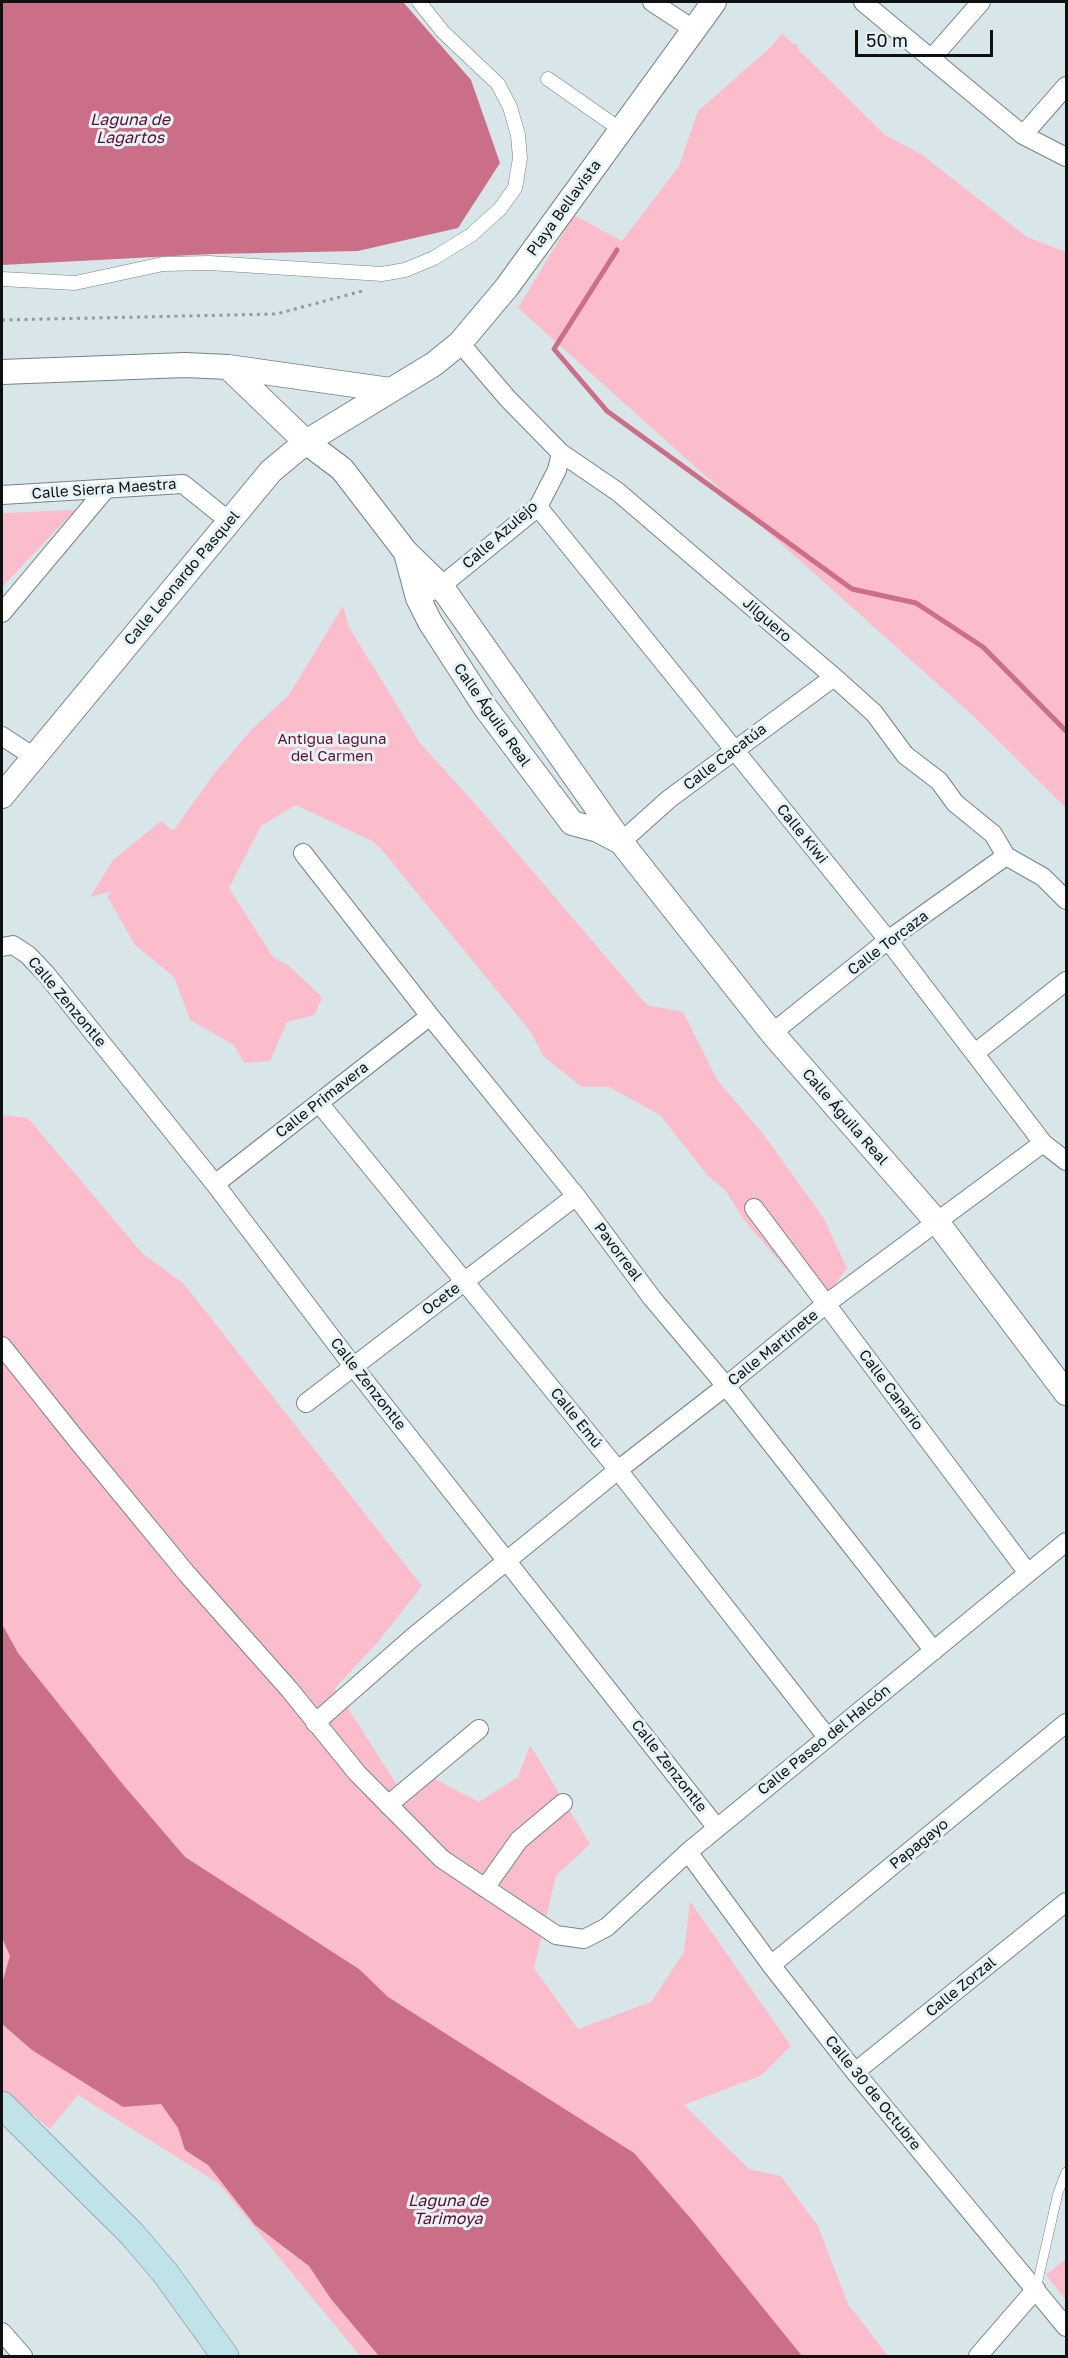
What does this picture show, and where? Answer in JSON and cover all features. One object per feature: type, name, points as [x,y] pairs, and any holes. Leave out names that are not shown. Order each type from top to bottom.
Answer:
[{"type":"main road","points":[[2,2104],[132,2234],[166,2274],[225,2356]]},
{"type":"street","points":[[2,279],[75,283],[163,264],[209,263],[382,274],[405,270],[434,258],[471,235],[501,209],[515,188],[520,158],[518,135],[510,106],[498,84],[442,32],[419,2]]},
{"type":"street","points":[[652,2],[693,29]]},
{"type":"street","name":"Playa Bellavista","points":[[390,390],[434,364],[460,343],[507,287],[714,2]]},
{"type":"street","points":[[863,2],[1023,135],[1066,157]]},
{"type":"street","points":[[931,59],[981,2]]},
{"type":"street","points":[[548,80],[621,130]]},
{"type":"street","points":[[1023,135],[1066,86]]},
{"type":"street","name":"Jilguero","points":[[460,343],[508,399],[561,453],[618,492],[834,677],[874,713],[905,754],[939,782],[955,803],[993,834],[1006,856],[1043,877],[1066,900]]},
{"type":"street","points":[[2,372],[185,365],[228,367],[390,390]]},
{"type":"street","name":"Calle Águila Real","points":[[228,367],[306,442],[342,469],[405,551],[441,586],[621,842],[772,1033],[937,1222],[1066,1393]]},
{"type":"street","name":"Calle Leonardo Pasquel","points":[[2,796],[271,471],[306,442],[390,390]]},
{"type":"street","name":"Calle Azulejo","points":[[418,598],[441,586],[538,507],[556,470],[561,453]]},
{"type":"street","name":"Calle Sierra Maestra","points":[[2,495],[183,484],[229,521]]},
{"type":"street","points":[[4,605],[105,490]]},
{"type":"street","name":"Calle Kiwi","points":[[538,507],[888,940],[1042,1143],[1066,1159]]},
{"type":"street","name":"Calle Águila Real","points":[[405,551],[418,598],[430,622],[484,707],[572,823],[598,830],[621,842]]},
{"type":"street","name":"Calle Cacatúa","points":[[621,842],[669,799],[834,677]]},
{"type":"street","points":[[2,735],[34,757]]},
{"type":"street","name":"Pavorreal","points":[[303,853],[430,1016],[576,1196],[652,1298],[726,1386],[934,1651]]},
{"type":"street","name":"Calle Torcaza","points":[[772,1033],[888,940],[1006,856]]},
{"type":"street","name":"Calle Zenzontle","points":[[7,946],[28,955],[46,974],[215,1185],[353,1366],[717,1828]]},
{"type":"street","points":[[975,1053],[1066,981]]},
{"type":"street","name":"Calle Primavera","points":[[215,1185],[430,1016]]},
{"type":"street","name":"Calle Emú","points":[[319,1103],[618,1470],[827,1737]]},
{"type":"street","name":"Calle Martinete","points":[[315,1723],[412,1638],[618,1470],[826,1305],[1042,1143]]},
{"type":"street","name":"Ocete","points":[[306,1403],[576,1196]]},
{"type":"street","name":"Calle Canario","points":[[754,1208],[1028,1573]]},
{"type":"street","points":[[2,1346],[187,1574],[290,1689],[357,1773],[442,1859],[485,1888],[519,1840],[563,1803]]},
{"type":"street","points":[[2,1373],[20,1371]]},
{"type":"street","name":"Calle Paseo del Halcón","points":[[485,1888],[556,1935],[584,1939],[607,1927],[688,1852],[1066,1542]]},
{"type":"street","name":"Papagayo","points":[[771,1965],[1066,1723]]},
{"type":"street","points":[[388,1805],[479,1730]]},
{"type":"street","name":"Calle 30 de Octubre","points":[[688,1852],[771,1965],[855,2072],[1066,2327]]},
{"type":"street","name":"Calle Zorzal","points":[[855,2072],[1066,1902]]},
{"type":"street","points":[[978,2356],[1036,2289]]},
{"type":"street","points":[[2,2332],[24,2356]]},
{"type":"lane","points":[[1036,2289],[1058,2193],[1066,2172]]},
{"type":"path","points":[[2,320],[276,314],[368,289]]},
{"type":"green space","points":[[782,33],[793,44],[796,44],[799,50],[885,135],[921,154],[1027,237],[1066,252],[1066,808],[971,714],[518,308],[574,215],[622,241],[679,166],[698,111],[771,47]]},
{"type":"green space","points":[[75,510],[3,586],[2,513]]},
{"type":"green space","name":"Antigua laguna del Carmen","points":[[343,606],[349,627],[420,743],[478,807],[647,1005],[683,1012],[718,1081],[764,1135],[823,1217],[847,1268],[828,1294],[792,1276],[744,1220],[725,1190],[708,1176],[660,1115],[609,1087],[582,1087],[544,1057],[530,1031],[381,849],[372,841],[296,805],[261,826],[229,888],[273,957],[289,966],[322,997],[315,1015],[287,1022],[270,1061],[244,1063],[234,1045],[190,1020],[174,977],[135,945],[107,896],[112,891],[90,897],[113,860],[161,821],[173,831],[217,770],[252,729],[289,695]]},
{"type":"green space","points":[[2,1115],[28,1118],[142,1253],[184,1284],[422,1586],[378,1642],[335,1688],[397,1785],[429,1776],[479,1802],[518,1777],[530,1745],[590,1844],[556,1876],[534,1968],[578,2029],[651,2002],[684,1952],[690,1901],[791,2046],[762,2075],[684,2105],[749,2169],[781,2176],[818,2226],[848,2304],[888,2356],[360,2356],[218,2183],[78,2095],[50,2129],[2,2089],[2,2024],[32,2050],[2,1999]]},
{"type":"green space","points":[[1066,2259],[1066,2300],[1046,2275]]},
{"type":"water","name":"Laguna de Lagartos","points":[[2,2],[403,2],[471,80],[500,163],[458,228],[358,251],[212,254],[2,265]]},
{"type":"water","name":"Laguna de Tarimoya","points":[[2,1624],[18,1653],[120,1781],[185,1857],[359,1969],[388,1997],[634,2153],[692,2220],[802,2356],[379,2356],[331,2299],[309,2266],[255,2225],[208,2165],[185,2150],[178,2128],[161,2104],[123,2107],[32,2050],[2,2024],[2,1983],[10,1956],[2,1938]]},
{"type":"waterway","points":[[617,250],[554,349],[607,411],[852,589],[916,603],[983,647],[1066,731]]}]
